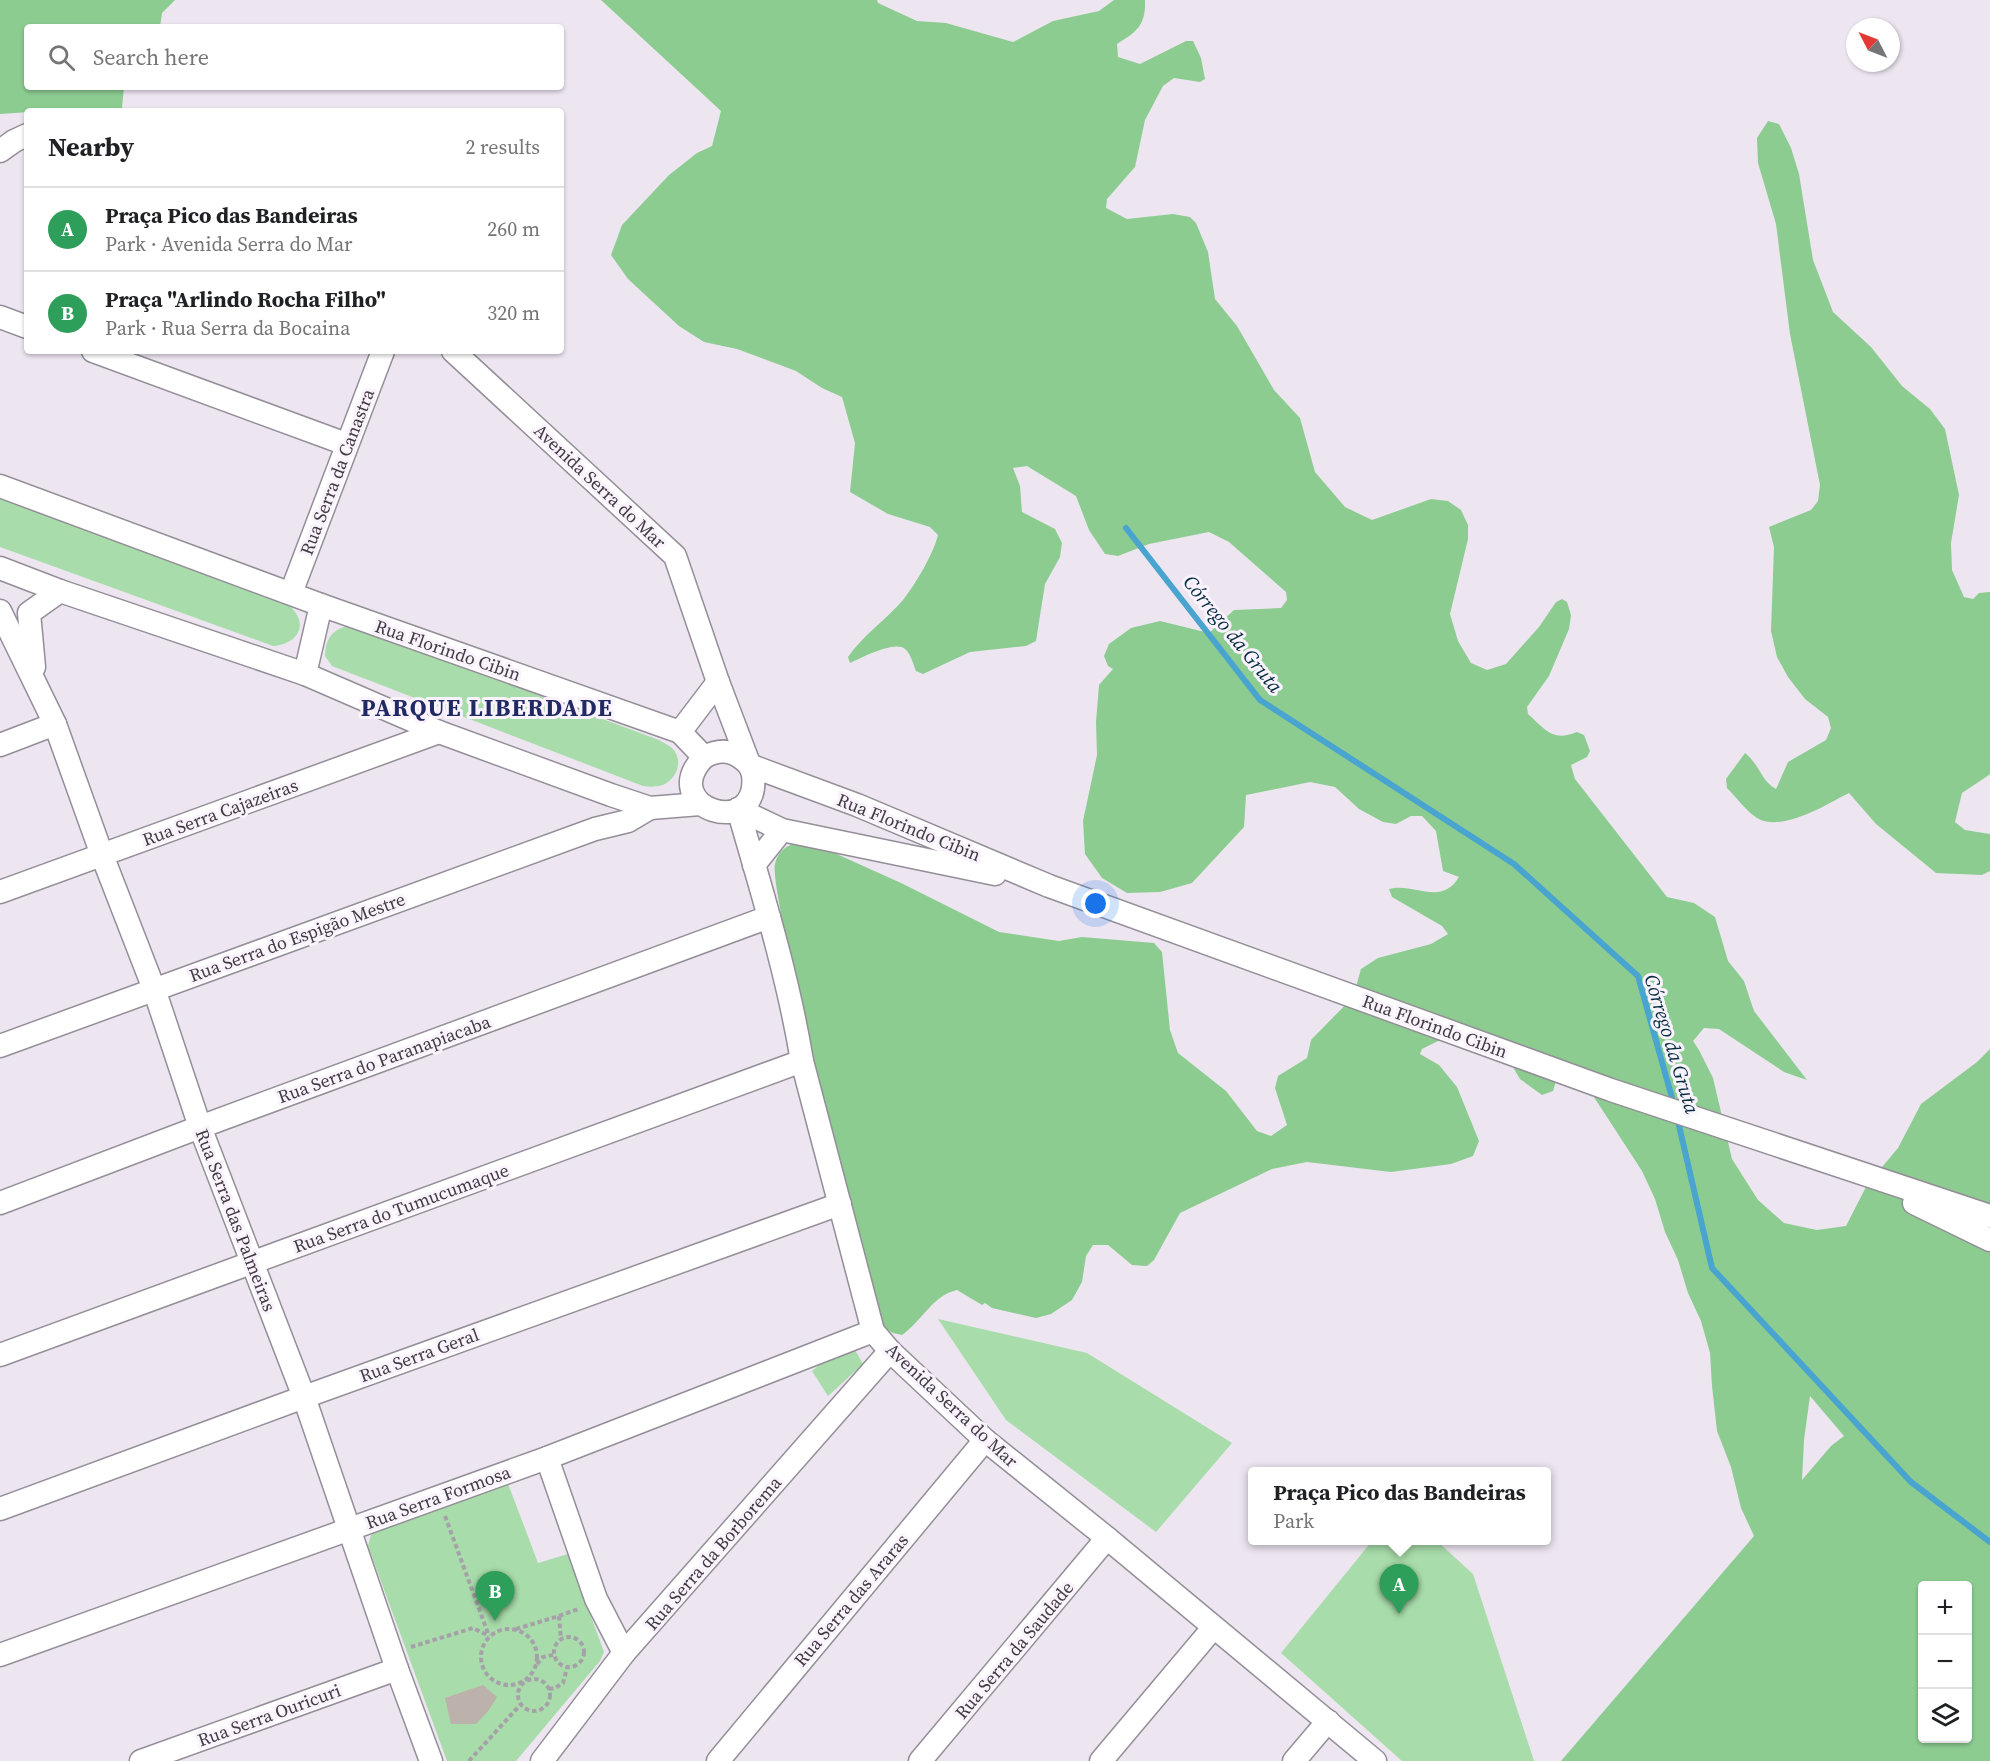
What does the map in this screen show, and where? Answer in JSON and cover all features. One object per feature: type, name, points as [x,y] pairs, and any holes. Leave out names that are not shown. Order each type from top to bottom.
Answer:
[{"type":"street","points":[[0,151],[24,136]]},
{"type":"street","points":[[0,317],[24,326]]},
{"type":"street","points":[[101,354],[346,444]]},
{"type":"street","name":"Rua Serra da Canastra","points":[[291,593],[382,354]]},
{"type":"street","name":"Avenida Serra do Mar","points":[[456,354],[675,556],[718,682],[753,774],[752,794],[738,809],[769,917],[796,1022],[802,1061],[873,1331],[890,1351],[985,1440],[1107,1538],[1375,1761]]},
{"type":"street","name":"Rua Florindo Cibin","points":[[0,486],[321,605],[681,732],[714,754],[733,753],[742,757],[749,765],[857,805],[1049,886],[1611,1090],[1990,1216]]},
{"type":"street","points":[[0,568],[60,591],[305,674],[439,732],[611,795],[650,808],[700,804]]},
{"type":"street","points":[[0,602],[16,603],[33,611],[60,591]]},
{"type":"street","points":[[305,674],[321,605]]},
{"type":"street","name":"Rua Serra das Palmeiras","points":[[0,611],[55,724],[102,855],[154,989],[200,1127],[304,1397],[350,1529],[401,1659],[432,1761]]},
{"type":"street","name":"Rua Serra das Palmeiras","points":[[33,611],[29,614],[36,681]]},
{"type":"street","points":[[681,732],[718,682]]},
{"type":"street","name":"Avenida Serra do Mar","points":[[714,754],[718,682]]},
{"type":"street","points":[[391,749],[400,731],[392,711]]},
{"type":"street","points":[[0,745],[55,724]]},
{"type":"street","name":"Rua Serra Cajazeiras","points":[[0,892],[439,732]]},
{"type":"street","points":[[714,754],[697,765],[692,775],[691,785],[694,795],[700,804],[718,814],[738,809]]},
{"type":"street","points":[[595,830],[611,795]]},
{"type":"street","name":"Rua Serra do Espigão Mestre","points":[[0,1046],[595,830],[628,821],[650,808]]},
{"type":"street","name":"Rua Florindo Cibin","points":[[738,809],[782,830],[1049,886]]},
{"type":"street","points":[[754,866],[782,830]]},
{"type":"street","name":"Rua Serra do Paranapiacaba","points":[[0,1203],[769,917]]},
{"type":"street","name":"Rua Serra do Tumucumaque","points":[[0,1355],[802,1061]]},
{"type":"street","name":"Rua Florindo Cibin","points":[[1823,1159],[1990,1240]]},
{"type":"street","name":"Rua Serra Geral","points":[[0,1509],[840,1204]]},
{"type":"street","name":"Rua Serra Formosa","points":[[0,1655],[547,1458],[873,1331]]},
{"type":"street","name":"Rua Serra da Borborema","points":[[542,1761],[624,1653],[890,1351]]},
{"type":"street","name":"Rua Serra das Araras","points":[[718,1761],[985,1440]]},
{"type":"street","points":[[547,1458],[596,1599],[624,1653]]},
{"type":"street","name":"Rua Serra da Saudade","points":[[920,1761],[1107,1538]]},
{"type":"street","points":[[1101,1761],[1213,1628]]},
{"type":"street","name":"Rua Serra Ouricuri","points":[[141,1761],[401,1659]]},
{"type":"street","points":[[1294,1761],[1328,1721]]},
{"type":"path","points":[[441,1507],[489,1636]]},
{"type":"path","points":[[554,1655],[543,1657],[524,1683],[518,1695],[521,1704],[529,1710],[541,1710],[549,1702],[549,1689],[544,1682],[536,1679],[524,1683],[505,1685],[489,1678],[483,1670],[481,1661],[484,1643],[497,1631],[515,1629],[588,1605]]},
{"type":"path","points":[[559,1616],[561,1639]]},
{"type":"path","points":[[401,1659],[472,1628],[489,1636]]},
{"type":"path","points":[[515,1629],[524,1633],[535,1646],[536,1679]]},
{"type":"path","points":[[572,1637],[584,1646],[585,1652],[578,1665],[567,1668],[559,1664],[554,1655],[555,1646],[561,1639],[572,1637]]},
{"type":"path","points":[[549,1689],[563,1683],[567,1668]]},
{"type":"path","points":[[469,1761],[521,1704]]},
{"type":"green space","points":[[0,0],[175,0],[162,13],[160,24],[24,24],[24,90],[124,90],[123,108],[24,108],[24,112],[0,114]]},
{"type":"green space","points":[[601,0],[877,0],[878,3],[917,21],[946,23],[1013,42],[1053,21],[1099,11],[1114,0],[1145,0],[1142,22],[1130,36],[1117,44],[1118,57],[1140,64],[1186,41],[1193,41],[1201,58],[1205,79],[1200,82],[1174,78],[1163,86],[1145,120],[1135,167],[1107,199],[1106,208],[1127,219],[1173,214],[1190,217],[1196,223],[1208,252],[1215,299],[1237,326],[1274,390],[1300,418],[1315,472],[1345,507],[1372,520],[1431,499],[1448,501],[1461,510],[1468,525],[1468,539],[1450,614],[1458,641],[1471,663],[1487,670],[1506,664],[1539,627],[1556,602],[1562,599],[1567,602],[1571,615],[1569,629],[1549,676],[1527,707],[1528,714],[1555,735],[1561,736],[1577,732],[1584,735],[1590,751],[1587,757],[1571,765],[1575,779],[1667,897],[1694,903],[1715,917],[1728,961],[1744,981],[1754,1011],[1807,1080],[1784,1072],[1719,1029],[1704,1028],[1693,1041],[1713,1078],[1732,1159],[1758,1200],[1784,1223],[1817,1230],[1846,1226],[1867,1185],[1898,1148],[1921,1104],[1977,1062],[1990,1049],[1990,1761],[1561,1761],[1754,1536],[1741,1508],[1731,1467],[1717,1431],[1710,1353],[1701,1321],[1665,1232],[1655,1199],[1642,1171],[1590,1091],[1559,1071],[1553,1091],[1542,1095],[1520,1079],[1507,1057],[1470,1038],[1438,1041],[1422,1049],[1420,1054],[1439,1065],[1457,1087],[1479,1141],[1473,1156],[1451,1164],[1391,1172],[1307,1162],[1272,1169],[1180,1213],[1154,1260],[1147,1266],[1132,1265],[1108,1245],[1093,1245],[1086,1256],[1082,1282],[1072,1300],[1051,1314],[1036,1318],[992,1308],[985,1303],[982,1305],[957,1290],[941,1297],[902,1335],[882,1327],[823,1097],[783,925],[775,864],[783,849],[793,844],[810,842],[901,883],[999,932],[1059,941],[1082,937],[1154,943],[1162,952],[1170,1030],[1178,1053],[1226,1091],[1257,1131],[1271,1136],[1287,1125],[1275,1088],[1278,1076],[1307,1058],[1311,1040],[1353,997],[1361,969],[1378,958],[1431,944],[1448,934],[1442,926],[1392,897],[1389,889],[1444,891],[1452,886],[1459,877],[1443,871],[1436,831],[1422,816],[1411,816],[1396,824],[1383,822],[1359,809],[1335,787],[1310,782],[1246,795],[1244,827],[1192,883],[1160,892],[1127,893],[1102,878],[1085,854],[1083,821],[1097,755],[1096,722],[1099,685],[1113,669],[1108,666],[1104,656],[1109,644],[1131,628],[1160,621],[1209,633],[1234,610],[1281,608],[1287,600],[1286,592],[1229,542],[1209,532],[1149,544],[1118,556],[1105,554],[1089,530],[1076,496],[1027,466],[1013,468],[1020,486],[1022,512],[1055,529],[1062,543],[1060,557],[1045,584],[1036,641],[1026,646],[970,652],[923,674],[916,671],[909,654],[900,647],[886,648],[850,663],[848,657],[854,649],[908,593],[928,560],[938,535],[930,527],[888,514],[850,492],[855,443],[842,397],[822,388],[796,371],[737,349],[704,342],[679,326],[628,279],[611,255],[622,225],[669,175],[697,153],[712,146],[721,111]],"holes":[[[1810,1396],[1844,1436],[1831,1446],[1802,1480],[1804,1440]]]},
{"type":"green space","points":[[1768,121],[1779,124],[1791,148],[1799,174],[1813,260],[1833,312],[1871,347],[1902,386],[1930,409],[1945,429],[1959,495],[1951,543],[1952,570],[1964,597],[1973,599],[1979,593],[1990,592],[1990,773],[1962,793],[1955,822],[1965,830],[1990,834],[1990,871],[1982,875],[1936,873],[1876,824],[1849,793],[1817,810],[1791,820],[1767,822],[1753,815],[1727,788],[1726,779],[1745,753],[1767,782],[1776,789],[1788,762],[1826,740],[1831,728],[1828,717],[1805,699],[1788,677],[1777,657],[1771,631],[1774,547],[1769,527],[1811,510],[1818,501],[1820,485],[1790,334],[1776,224],[1758,163],[1757,138]]},
{"type":"green space","points":[[0,497],[287,604],[298,617],[299,631],[290,641],[273,646],[0,547]]},
{"type":"green space","points":[[347,626],[358,628],[659,740],[676,753],[678,763],[675,774],[663,785],[643,786],[332,666],[325,656],[326,645],[333,633]]},
{"type":"green space","points":[[938,1319],[1087,1353],[1232,1443],[1156,1532],[1006,1420]]},
{"type":"green space","points":[[855,1350],[863,1364],[828,1396],[812,1371],[825,1360]]},
{"type":"green space","points":[[507,1481],[538,1563],[568,1554],[604,1652],[600,1661],[516,1761],[447,1761],[368,1546],[371,1535],[376,1530]]},
{"type":"green space","points":[[1369,1545],[1441,1545],[1473,1574],[1534,1761],[1402,1761],[1281,1653]]},
{"type":"building","points":[[483,1685],[497,1697],[489,1710],[476,1724],[451,1724],[445,1698]]},
{"type":"waterway","name":"Córrego da Gruta","points":[[1126,528],[1260,700],[1514,864],[1638,976],[1674,1105]]},
{"type":"waterway","name":"Córrego da Gruta","points":[[1677,1117],[1712,1268],[1911,1482],[1990,1542]]},
{"type":"place","name":"Praça Pico das Bandeiras","points":[[1399,1614]]},
{"type":"place","name":"Praça \"Arlindo Rocha Filho\"","points":[[495,1621]]},
{"type":"district","name":"PARQUE LIBERDADE","points":[[487,707]]}]
